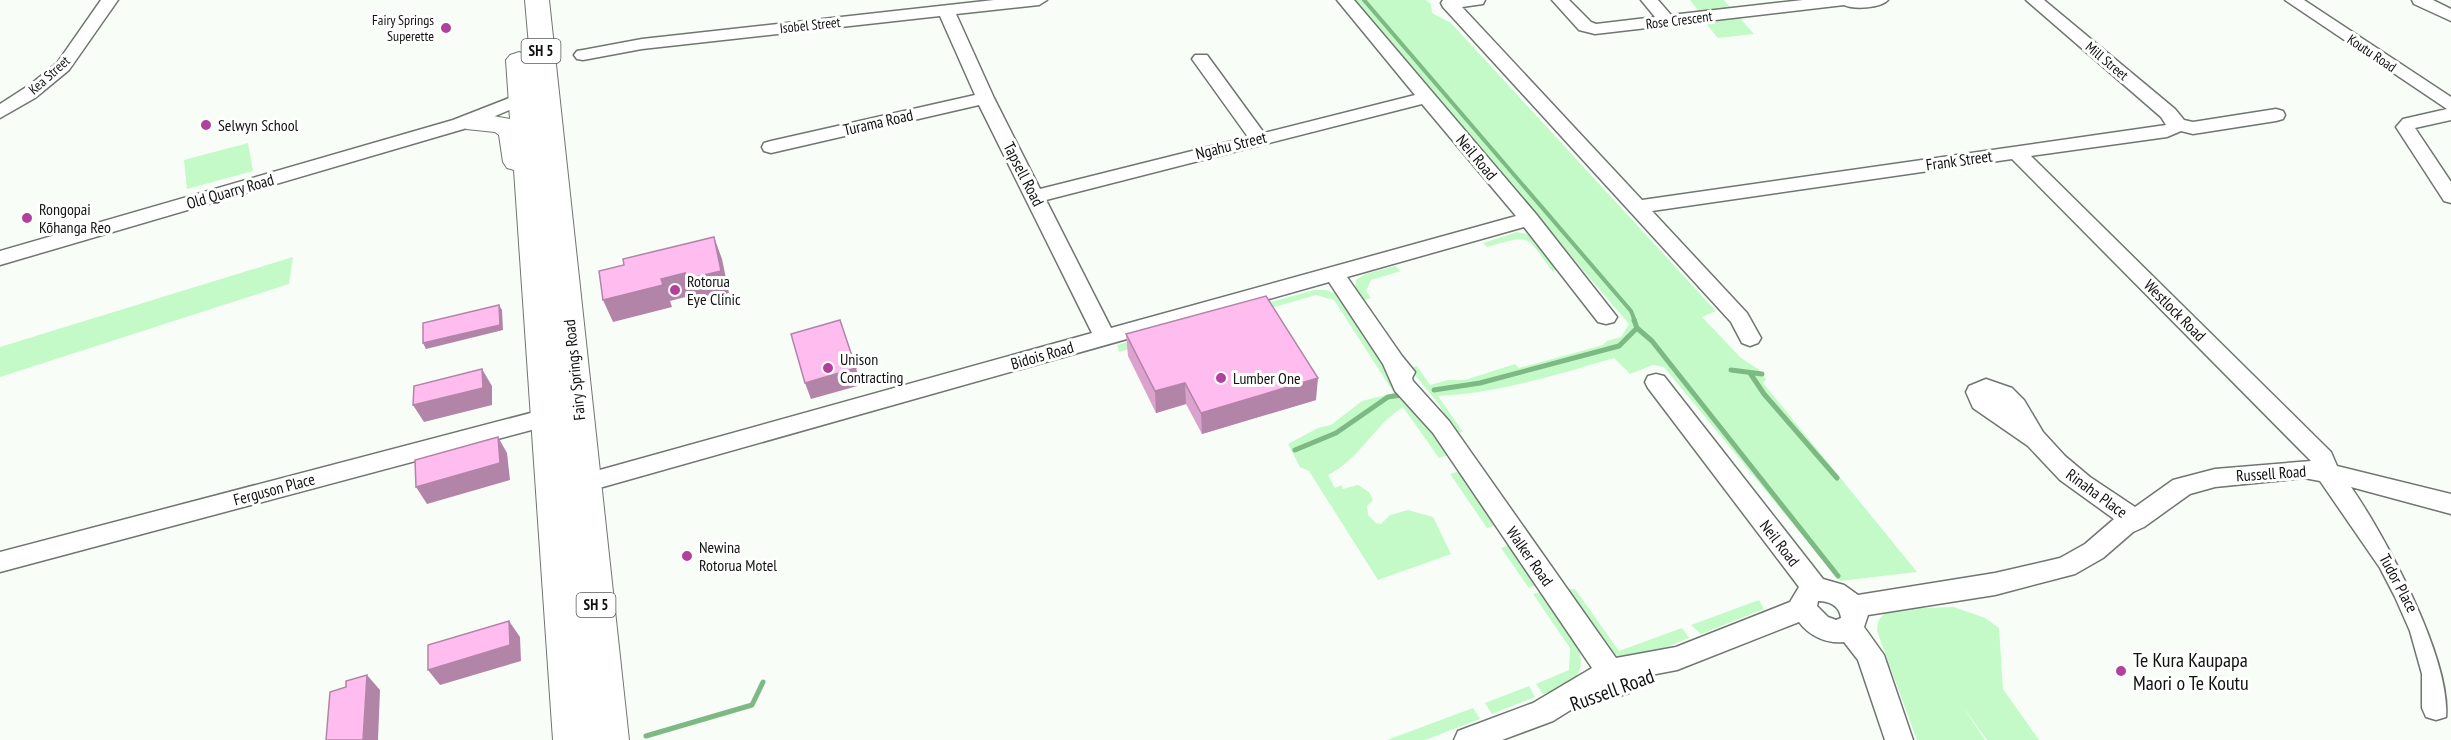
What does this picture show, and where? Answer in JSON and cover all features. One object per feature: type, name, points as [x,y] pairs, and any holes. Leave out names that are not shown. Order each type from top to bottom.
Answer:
[{"type":"highway","name":"Fairy Springs Road","points":[[515,0],[519,103],[544,208],[570,487],[586,737]]},
{"type":"highway","name":"Fairy Springs Road","points":[[537,0],[554,176],[544,208],[537,274],[563,413]]},
{"type":"highway","name":"SH 5","points":[[541,54],[533,68],[535,92],[519,103],[532,110],[537,116],[542,161],[554,176]]},
{"type":"highway","points":[[468,124],[500,125],[515,135],[518,180],[544,208]]},
{"type":"street","name":"Kea Street","points":[[0,112],[36,90],[69,59],[110,0]]},
{"type":"street","name":"Isobel Street","points":[[583,55],[642,44],[1039,0]]},
{"type":"street","name":"Neil Road","points":[[1345,0],[1529,219],[1606,317]]},
{"type":"street","points":[[1477,0],[1449,3],[1739,318],[1750,338]]},
{"type":"street","name":"Rose Crescent","points":[[1560,0],[1589,28],[1667,21],[1771,4],[1880,0]]},
{"type":"street","points":[[1649,0],[1667,21]]},
{"type":"street","name":"Mill Street","points":[[2034,0],[2168,113],[2177,124]]},
{"type":"street","name":"Koutu Road","points":[[2293,0],[2451,105]]},
{"type":"street","points":[[2420,0],[2451,16]]},
{"type":"street","points":[[1848,1],[1866,18]]},
{"type":"street","name":"Tapsell Road","points":[[946,10],[985,98],[1105,337]]},
{"type":"street","points":[[1201,59],[1258,138]]},
{"type":"street","name":"Ngahu Street","points":[[1036,196],[1427,97]]},
{"type":"street","name":"Turama Road","points":[[771,147],[985,98]]},
{"type":"street","name":"Old Quarry Road","points":[[0,258],[514,111],[519,103]]},
{"type":"street","points":[[2451,114],[2410,123],[2405,127],[2451,197]]},
{"type":"street","name":"Frank Street","points":[[1638,207],[2167,131],[2173,129],[2177,124],[2195,128],[2276,115]]},
{"type":"street","name":"Westlock Road","points":[[2016,152],[2284,416],[2324,458],[2327,472]]},
{"type":"street","name":"Bidois Road","points":[[570,487],[1529,219]]},
{"type":"street","name":"Walker Road","points":[[1335,275],[1395,362],[1403,385],[1442,427],[1615,677]]},
{"type":"street","name":"Neil Road","points":[[1656,382],[1810,600]]},
{"type":"street","name":"Ferguson Place","points":[[0,562],[563,413]]},
{"type":"street","name":"Rinaha Place","points":[[2035,439],[2073,478],[2135,520]]},
{"type":"street","name":"Russell Road","points":[[1850,617],[2066,567],[2119,542],[2133,532],[2135,520],[2170,495],[2196,482],[2238,474],[2304,469],[2327,472],[2451,504]]},
{"type":"street","name":"Tudor Place","points":[[2327,472],[2389,561],[2407,594],[2423,632],[2436,674],[2436,708]]},
{"type":"street","points":[[1850,617],[1842,631],[1824,629],[1808,618],[1810,600],[1838,594],[1850,617],[1870,656],[1899,740]]},
{"type":"street","name":"Russell Road","points":[[1468,740],[1543,712],[1590,701],[1615,677],[1658,674],[1677,658],[1794,612],[1810,600]]},
{"type":"green space","points":[[1352,0],[1426,0],[1431,4],[1432,13],[1451,23],[1716,311],[1702,317],[1741,358],[1758,369],[1766,379],[1763,383],[1917,572],[1840,581],[1664,367],[1653,365],[1630,374],[1614,358],[1505,387],[1438,396],[1463,432],[1455,433],[1438,403],[1409,368],[1417,366],[1430,385],[1448,380],[1465,380],[1515,364],[1519,368],[1603,345],[1607,341],[1621,337],[1629,324]]},
{"type":"green space","points":[[1690,0],[1724,0],[1732,9],[1700,13]]},
{"type":"green space","points":[[1738,16],[1754,34],[1718,38],[1703,20]]},
{"type":"green space","points":[[248,143],[253,171],[187,189],[184,160]]},
{"type":"green space","points":[[1517,232],[1530,235],[1557,268],[1553,272],[1532,244],[1526,240],[1513,240],[1487,247],[1483,243]]},
{"type":"green space","points":[[293,257],[289,284],[0,377],[0,347]]},
{"type":"green space","points":[[1395,266],[1401,271],[1371,280],[1366,291],[1371,298],[1362,301],[1355,290],[1356,280],[1365,274]]},
{"type":"green space","points":[[1314,290],[1326,290],[1339,295],[1448,455],[1439,458],[1403,407],[1383,423],[1349,461],[1328,475],[1335,488],[1341,485],[1343,489],[1358,485],[1369,492],[1373,500],[1367,506],[1368,515],[1376,523],[1381,524],[1390,515],[1408,510],[1433,517],[1451,554],[1378,580],[1309,471],[1300,467],[1288,444],[1318,428],[1331,425],[1362,401],[1394,393],[1334,300],[1316,295],[1119,352],[1117,345]]},
{"type":"green space","points":[[1459,471],[1496,525],[1487,528],[1450,474]]},
{"type":"green space","points":[[1509,545],[1537,585],[1529,588],[1501,548]]},
{"type":"green space","points":[[1567,589],[1575,589],[1619,651],[1682,628],[1689,638],[1640,656],[1620,656],[1610,653]]},
{"type":"green space","points":[[1541,592],[1565,623],[1578,647],[1581,659],[1579,670],[1570,683],[1543,694],[1536,684],[1569,670],[1570,648],[1533,594]]},
{"type":"green space","points":[[1759,600],[1764,609],[1701,634],[1691,625]]},
{"type":"green space","points":[[1954,607],[1985,618],[1999,628],[2003,689],[2039,740],[1987,740],[1963,707],[1985,740],[1917,740],[1877,631],[1878,623],[1883,615],[1892,609]]},
{"type":"green space","points":[[1529,686],[1535,697],[1492,714],[1485,703]]},
{"type":"green space","points":[[1473,708],[1480,719],[1425,740],[1387,740]]},
{"type":"building","points":[[714,237],[721,271],[687,279],[685,273],[661,279],[663,285],[603,300],[599,271],[624,265],[623,259]]},
{"type":"building","name":"Lumber One","points":[[1266,296],[1318,378],[1201,413],[1185,383],[1155,391],[1126,334]]},
{"type":"building","points":[[499,305],[500,325],[423,343],[423,323]]},
{"type":"building","name":"Unison Contracting","points":[[840,320],[856,368],[805,383],[791,334]]},
{"type":"building","points":[[482,369],[483,388],[413,405],[414,386]]},
{"type":"building","points":[[498,437],[500,463],[416,487],[415,460]]},
{"type":"building","points":[[509,621],[510,645],[428,670],[428,645]]},
{"type":"building","points":[[367,675],[363,740],[326,740],[330,692],[346,687],[346,681]]},
{"type":"waterway","points":[[1364,0],[1631,311],[1635,321]]},
{"type":"waterway","points":[[1634,320],[1637,328]]},
{"type":"waterway","points":[[1434,390],[1480,383],[1619,346],[1637,328]]},
{"type":"waterway","points":[[1637,328],[1652,341],[1838,576]]},
{"type":"waterway","points":[[1731,370],[1762,374]]},
{"type":"waterway","points":[[1750,373],[1764,394],[1837,478]]},
{"type":"waterway","points":[[1295,450],[1336,433],[1388,397],[1401,395]]},
{"type":"waterway","points":[[646,736],[752,705],[763,682]]},
{"type":"place","name":"Fairy Springs Superette","points":[[446,28]]},
{"type":"place","name":"Selwyn School","points":[[206,125]]},
{"type":"place","name":"Rongopai Kōhanga Reo","points":[[27,218]]},
{"type":"place","name":"Rotorua Eye Clinic","points":[[675,290]]},
{"type":"place","name":"Unison Contracting","points":[[828,368]]},
{"type":"place","name":"Lumber One","points":[[1221,378]]},
{"type":"place","name":"Newina Rotorua Motel","points":[[687,556]]},
{"type":"place","name":"Te Kura Kaupapa Maori o Te Koutu","points":[[2121,671]]}]
